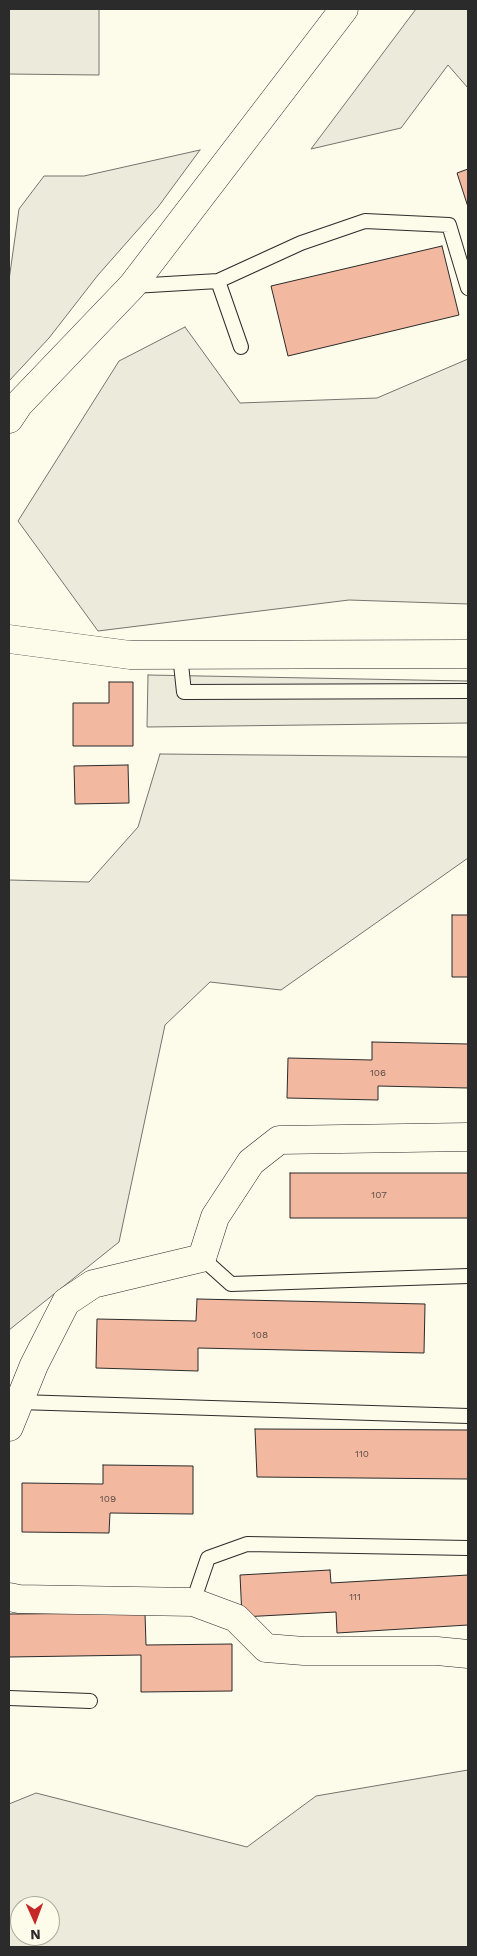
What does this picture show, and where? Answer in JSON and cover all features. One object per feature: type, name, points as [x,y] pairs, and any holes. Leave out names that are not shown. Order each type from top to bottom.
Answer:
[{"type":"street","points":[[9,418],[19,404],[132,286],[344,9]]},
{"type":"street","points":[[9,639],[130,655],[468,654]]},
{"type":"street","points":[[9,1427],[34,1365],[66,1302],[93,1284],[202,1258],[215,1217],[251,1162],[279,1140],[468,1137]]},
{"type":"street","points":[[9,1597],[19,1599],[193,1602],[236,1618],[266,1648],[304,1651],[437,1651],[468,1654]]},
{"type":"lane","points":[[132,286],[218,281],[301,243],[365,221],[449,225],[468,288]]},
{"type":"lane","points":[[218,281],[241,347]]},
{"type":"lane","points":[[180,655],[184,692],[468,691]]},
{"type":"lane","points":[[202,1258],[231,1284],[468,1276]]},
{"type":"lane","points":[[19,1402],[468,1416]]},
{"type":"lane","points":[[193,1602],[208,1558],[247,1544],[468,1548]]},
{"type":"lane","points":[[9,1698],[90,1701]]},
{"type":"shaded area","points":[[9,9],[99,9],[99,75],[9,74]]},
{"type":"shaded area","points":[[416,9],[468,9],[468,88],[448,65],[401,128],[311,149]]},
{"type":"shaded area","points":[[200,150],[158,207],[98,275],[49,338],[9,381],[9,280],[19,209],[44,176],[84,176]]},
{"type":"shaded area","points":[[185,327],[240,403],[377,398],[468,359],[468,604],[349,600],[98,631],[18,521],[119,361]]},
{"type":"shaded area","points":[[148,675],[468,681],[468,723],[147,727]]},
{"type":"shaded area","points":[[160,754],[468,757],[468,858],[281,990],[210,982],[165,1025],[119,1242],[9,1330],[9,880],[89,882],[138,827]]},
{"type":"shaded area","points":[[468,1770],[468,1947],[9,1947],[9,1804],[36,1793],[247,1847],[316,1796]]},
{"type":"building","points":[[468,169],[468,207],[457,173]]},
{"type":"building","points":[[442,246],[459,315],[288,356],[271,286]]},
{"type":"building","points":[[109,682],[133,682],[133,746],[73,746],[73,703],[109,703]]},
{"type":"building","points":[[128,765],[129,803],[75,804],[74,766]]},
{"type":"building","points":[[452,915],[468,915],[468,977],[452,977]]},
{"type":"building","points":[[372,1042],[468,1044],[468,1088],[378,1086],[378,1100],[287,1098],[288,1058],[372,1060]]},
{"type":"building","points":[[290,1173],[468,1173],[468,1218],[290,1218]]},
{"type":"building","points":[[197,1299],[425,1304],[424,1353],[198,1348],[198,1371],[96,1368],[97,1319],[196,1321]]},
{"type":"building","points":[[255,1429],[468,1430],[468,1479],[257,1477]]},
{"type":"building","points":[[103,1465],[193,1466],[193,1514],[110,1513],[109,1533],[22,1532],[22,1483],[103,1484]]},
{"type":"building","points":[[330,1570],[331,1583],[468,1575],[468,1625],[337,1633],[336,1612],[242,1617],[240,1575]]},
{"type":"building","points":[[145,1613],[146,1645],[232,1644],[232,1691],[141,1692],[141,1655],[9,1657],[9,1614]]}]
